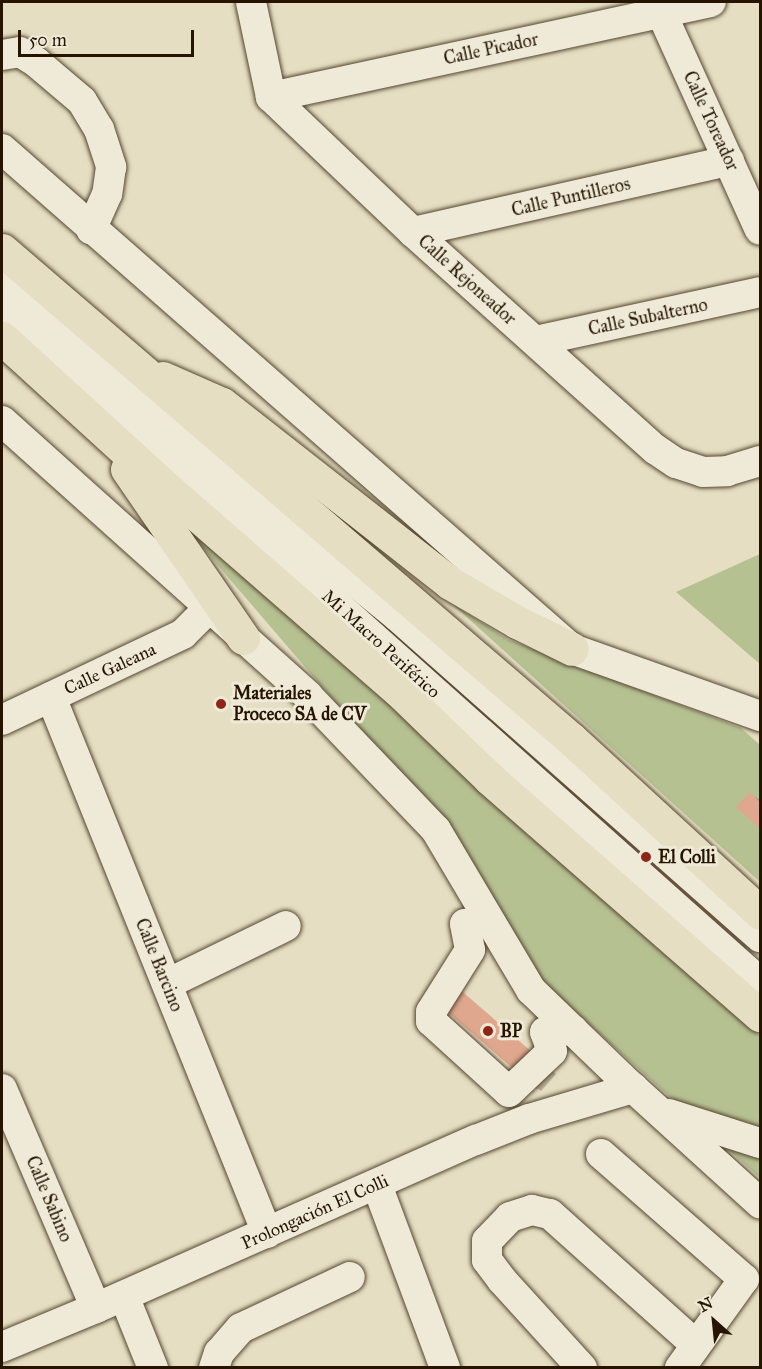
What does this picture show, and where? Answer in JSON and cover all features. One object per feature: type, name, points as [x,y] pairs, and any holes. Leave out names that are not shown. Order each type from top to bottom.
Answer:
[{"type":"highway","points":[[2,250],[129,362],[571,740],[760,913]]},
{"type":"highway","points":[[2,338],[398,690],[489,778],[760,1015]]},
{"type":"highway","points":[[129,362],[222,404],[450,582],[517,622],[572,649]]},
{"type":"highway","points":[[96,423],[243,638]]},
{"type":"street","points":[[251,2],[271,97]]},
{"type":"street","name":"Calle Picador","points":[[271,97],[711,2]]},
{"type":"street","name":"Calle Toreador","points":[[661,12],[760,230]]},
{"type":"street","points":[[2,55],[20,52],[36,62],[82,101],[99,129],[111,167],[107,194],[91,230]]},
{"type":"street","name":"Calle Rejoneador","points":[[271,97],[413,232],[655,449],[676,463],[704,472],[727,471],[760,462]]},
{"type":"street","points":[[2,149],[91,230],[572,649],[760,716]]},
{"type":"street","name":"Calle Puntilleros","points":[[413,232],[729,161]]},
{"type":"street","name":"Mi Macro Periférico","points":[[2,273],[245,492],[397,616],[760,937]]},
{"type":"street","name":"Calle Subalterno","points":[[536,341],[760,292]]},
{"type":"street","name":"Mi Macro Periférico","points":[[2,306],[760,982]]},
{"type":"street","points":[[2,421],[308,696],[436,830],[531,990],[633,1088],[760,1203]]},
{"type":"street","name":"Calle Galeana","points":[[2,720],[183,634],[210,607]]},
{"type":"street","name":"Calle Barcino","points":[[51,697],[267,1233]]},
{"type":"street","points":[[488,921],[465,924],[470,950],[430,1012],[431,1021],[509,1092],[552,1051],[545,1032],[573,1030]]},
{"type":"street","points":[[167,984],[286,926]]},
{"type":"street","name":"Prolongación El Colli","points":[[2,1347],[124,1296],[476,1140],[529,1119],[633,1088]]},
{"type":"street","name":"Calle Sabino","points":[[2,1089],[96,1308]]},
{"type":"street","points":[[657,1110],[760,1143]]},
{"type":"street","points":[[582,1368],[502,1280],[487,1260],[487,1241],[510,1217],[531,1210],[550,1214],[688,1356],[744,1278],[601,1154]]},
{"type":"street","points":[[377,1185],[445,1368]]},
{"type":"street","points":[[214,1368],[219,1353],[241,1328],[350,1277]]},
{"type":"street","points":[[124,1296],[153,1368]]},
{"type":"green space","points":[[160,498],[760,1036],[760,1178],[542,982],[446,821],[336,703]]},
{"type":"green space","points":[[760,554],[760,664],[676,592]]},
{"type":"green space","points":[[451,603],[507,639],[741,728],[760,745],[760,882]]},
{"type":"building","name":"El Colli","points":[[563,768],[733,921],[730,944],[558,792]]},
{"type":"building","points":[[750,792],[760,802],[760,829],[736,807]]},
{"type":"building","name":"BP","points":[[441,973],[553,1071],[537,1090],[425,992]]},
{"type":"place","name":"Materiales Proceco SA de CV","points":[[221,704]]},
{"type":"place","name":"El Colli","points":[[646,857]]},
{"type":"place","name":"BP","points":[[488,1031]]}]
